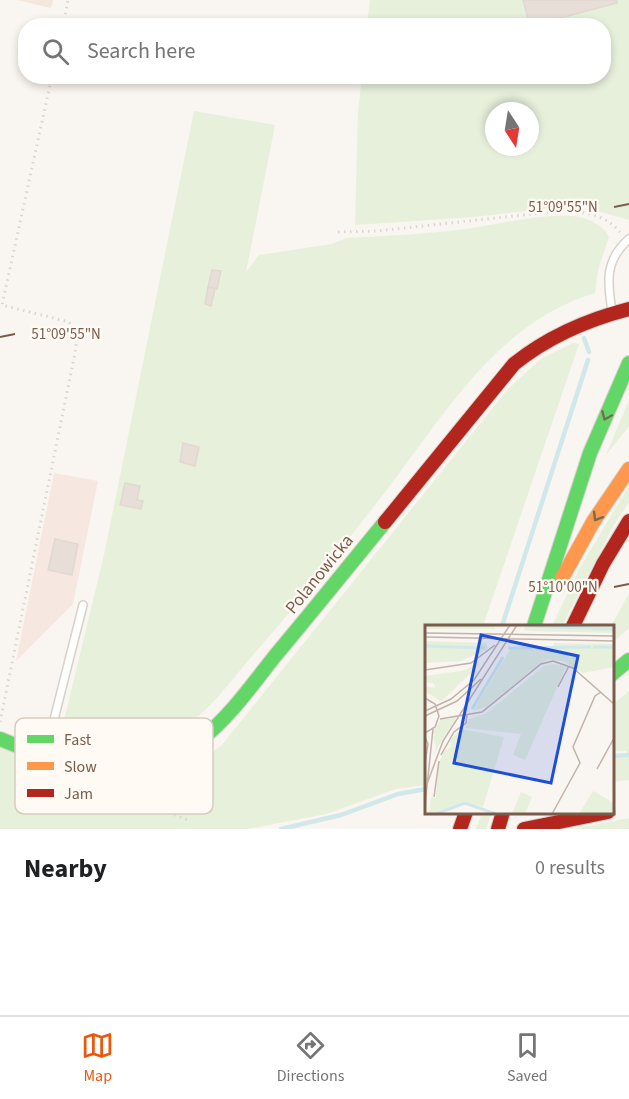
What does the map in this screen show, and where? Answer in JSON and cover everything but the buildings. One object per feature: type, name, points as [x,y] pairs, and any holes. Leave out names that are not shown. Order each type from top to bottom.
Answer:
[{"type":"main road","name":"Polanowicka","points":[[213,728],[514,364],[558,332],[629,309]]},
{"type":"main road","points":[[537,625],[590,453],[629,363]]},
{"type":"main road","points":[[537,625],[593,522],[629,469]]},
{"type":"main road","points":[[574,625],[599,572],[629,521]]},
{"type":"main road","points":[[614,672],[629,660]]},
{"type":"main road","name":"Polanowicka","points":[[0,739],[15,744]]},
{"type":"main road","points":[[460,829],[466,814]]},
{"type":"main road","points":[[498,829],[503,814]]},
{"type":"main road","points":[[511,829],[518,814]]},
{"type":"main road","points":[[524,829],[599,814]]},
{"type":"lane","points":[[613,313],[608,273],[616,253],[629,239]]},
{"type":"lane","points":[[54,718],[83,605]]},
{"type":"path","points":[[65,18],[68,0]]},
{"type":"path","points":[[0,722],[76,348],[76,331],[69,322],[2,305],[50,84]]},
{"type":"path","points":[[338,232],[377,231],[569,210],[593,213],[615,226]]},
{"type":"path","points":[[174,814],[190,821]]},
{"type":"shaded area","points":[[17,0],[53,0],[51,8]]},
{"type":"shaded area","points":[[54,473],[98,481],[73,604],[16,661]]},
{"type":"green space","points":[[370,0],[629,0],[629,220],[594,210],[590,208],[591,203],[475,217],[355,225],[358,112],[361,84],[611,84],[611,18],[368,18]]},
{"type":"green space","points":[[194,111],[275,125],[246,272],[259,255],[332,244],[347,238],[451,231],[545,216],[571,216],[588,219],[598,224],[606,232],[609,237],[598,270],[595,293],[560,307],[528,326],[474,377],[449,406],[319,577],[196,718],[65,718],[104,555]]},
{"type":"green space","points":[[573,343],[579,344],[483,625],[425,625],[425,785],[396,789],[326,814],[248,829],[0,829],[0,747],[15,753],[15,814],[213,814],[213,751],[221,746],[508,389],[542,358]]},
{"type":"green space","points":[[629,400],[629,426],[606,455]]},
{"type":"green space","points":[[629,486],[629,502],[614,525],[563,625],[552,625],[579,569]]},
{"type":"green space","points":[[629,593],[629,628],[614,641],[614,625],[612,625]]},
{"type":"green space","points":[[629,691],[629,780],[614,782],[614,758],[627,757],[626,751],[614,751],[614,703]]},
{"type":"green space","points":[[482,814],[492,814],[486,829],[476,829]]},
{"type":"green space","points":[[629,818],[629,829],[573,829]]},
{"type":"waterway","points":[[584,338],[589,352]]},
{"type":"waterway","points":[[502,625],[588,360]]},
{"type":"waterway","points":[[614,756],[629,755]]},
{"type":"waterway","points":[[281,829],[341,815],[398,794],[425,789]]},
{"type":"traffic: fast","points":[[534,625],[590,453],[629,363]]},
{"type":"traffic: fast","points":[[213,729],[249,690],[385,522]]},
{"type":"traffic: fast","points":[[614,672],[629,660]]},
{"type":"traffic: fast","points":[[0,739],[15,745]]},
{"type":"traffic: slow","points":[[562,578],[593,522],[629,469]]},
{"type":"traffic: jam","points":[[385,522],[514,364],[554,337],[598,318],[629,309]]},
{"type":"traffic: jam","points":[[573,625],[603,564],[629,521]]},
{"type":"traffic: jam","points":[[460,829],[465,814]]},
{"type":"traffic: jam","points":[[498,829],[502,814]]},
{"type":"traffic: jam","points":[[524,829],[598,814]]}]
